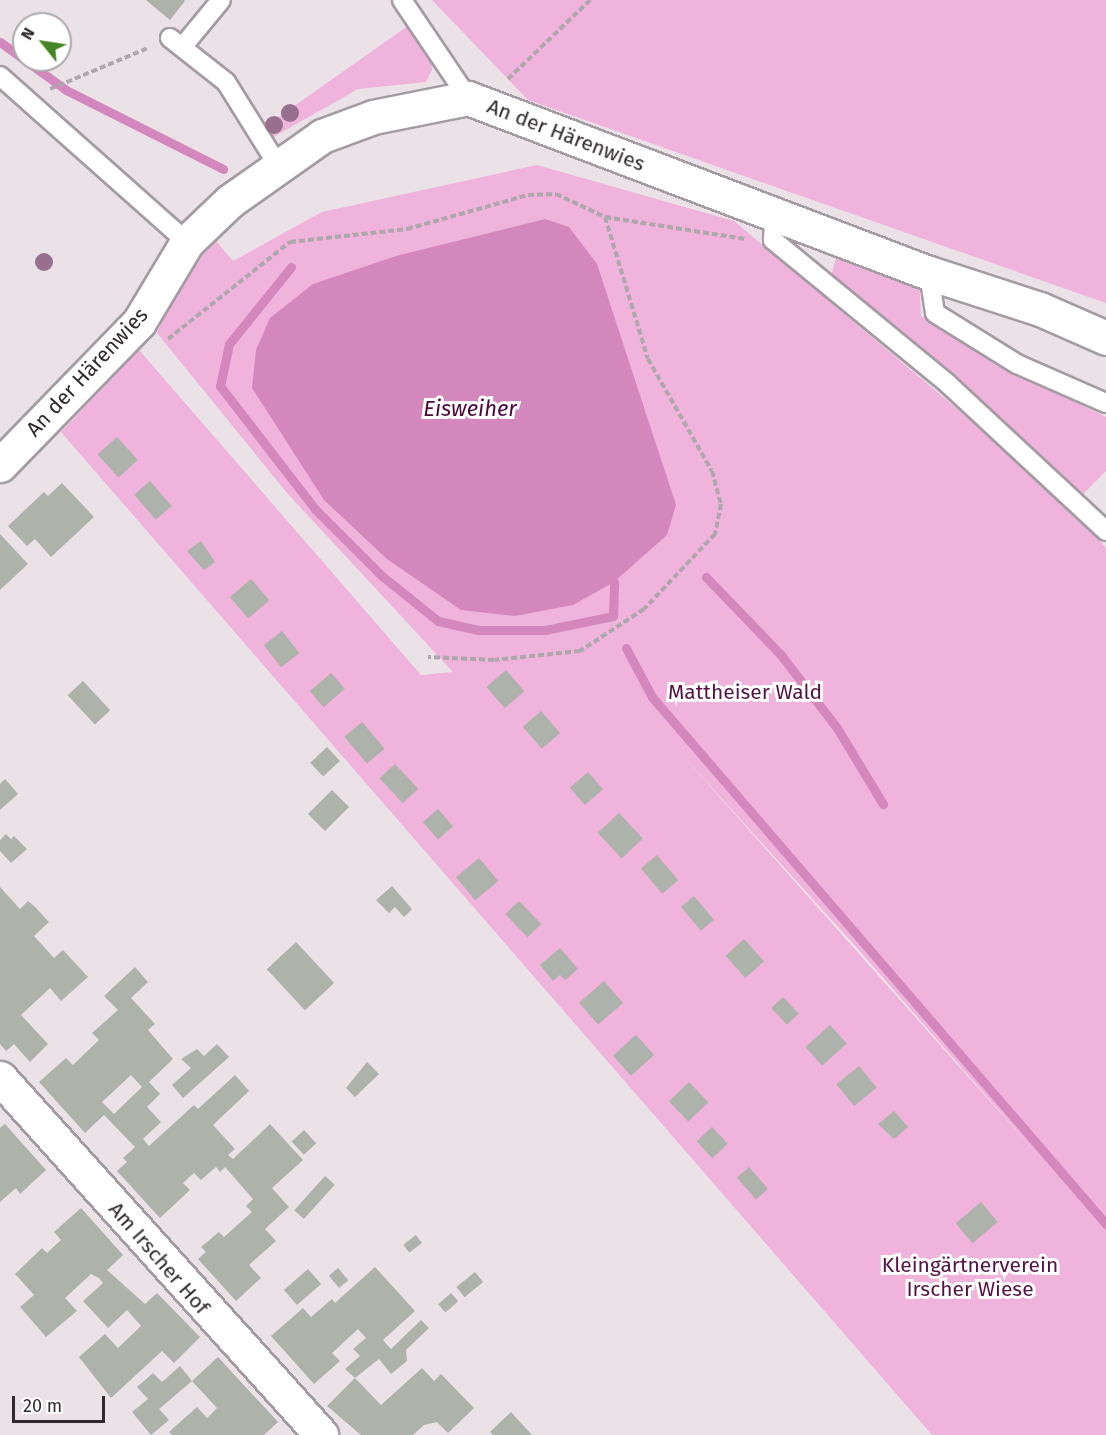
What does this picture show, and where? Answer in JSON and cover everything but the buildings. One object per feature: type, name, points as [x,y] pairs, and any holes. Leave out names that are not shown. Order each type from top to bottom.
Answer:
[{"type":"street","name":"An der Härenwies","points":[[0,465],[139,322],[187,242],[277,164],[322,136],[373,117],[476,100],[774,228],[929,273],[1040,309],[1106,338]]},
{"type":"street","name":"Am Irscher Hof","points":[[0,1078],[321,1435]]},
{"type":"lane","points":[[221,0],[177,42],[226,82],[254,122],[277,164]]},
{"type":"lane","points":[[402,0],[476,100]]},
{"type":"lane","points":[[0,76],[187,242]]},
{"type":"lane","points":[[774,228],[948,384],[1106,531]]},
{"type":"lane","points":[[929,273],[936,313],[1017,364],[1106,403]]},
{"type":"path","points":[[476,100],[590,0]]},
{"type":"path","points":[[70,80],[177,42]]},
{"type":"path","points":[[157,346],[197,319],[290,242],[407,229],[528,195],[556,194],[605,217],[721,238],[774,228]]},
{"type":"path","points":[[428,657],[494,660],[580,651],[644,609],[715,534],[720,504],[712,471],[648,359],[605,217]]},
{"type":"green space","points":[[432,0],[1106,0],[1106,303],[528,100]]},
{"type":"green space","points":[[412,23],[431,62],[432,70],[426,82],[358,89],[270,139],[263,128]]},
{"type":"green space","points":[[537,165],[734,221],[1055,491],[1106,548],[1106,1435],[932,1435],[61,432],[139,350],[421,675],[453,672],[287,493],[157,333],[179,280],[216,241],[233,261],[322,212]],"holes":[[[677,749],[857,948],[1044,1162]]]},
{"type":"green space","points":[[838,250],[919,277],[921,316],[1017,373],[1106,417],[1106,471],[1083,494],[831,277]]},
{"type":"water","name":"Eisweiher","points":[[545,219],[569,227],[597,264],[676,505],[667,535],[614,582],[573,605],[515,616],[461,610],[387,559],[324,500],[252,388],[256,350],[270,318],[313,284],[396,256]]},
{"type":"waterway","points":[[0,42],[66,90],[223,169]]},
{"type":"waterway","points":[[291,267],[229,344],[220,386],[315,509],[382,576],[438,621],[478,630],[545,630],[613,616],[614,582]]},
{"type":"waterway","points":[[706,577],[781,655],[837,728],[883,804]]},
{"type":"waterway","points":[[626,648],[652,697],[1106,1224]]},
{"type":"park label","name":"Mattheiser Wald","points":[[745,692]]},
{"type":"park label","name":"Kleingärtnerverein Irscher Wiese","points":[[970,1277]]}]
